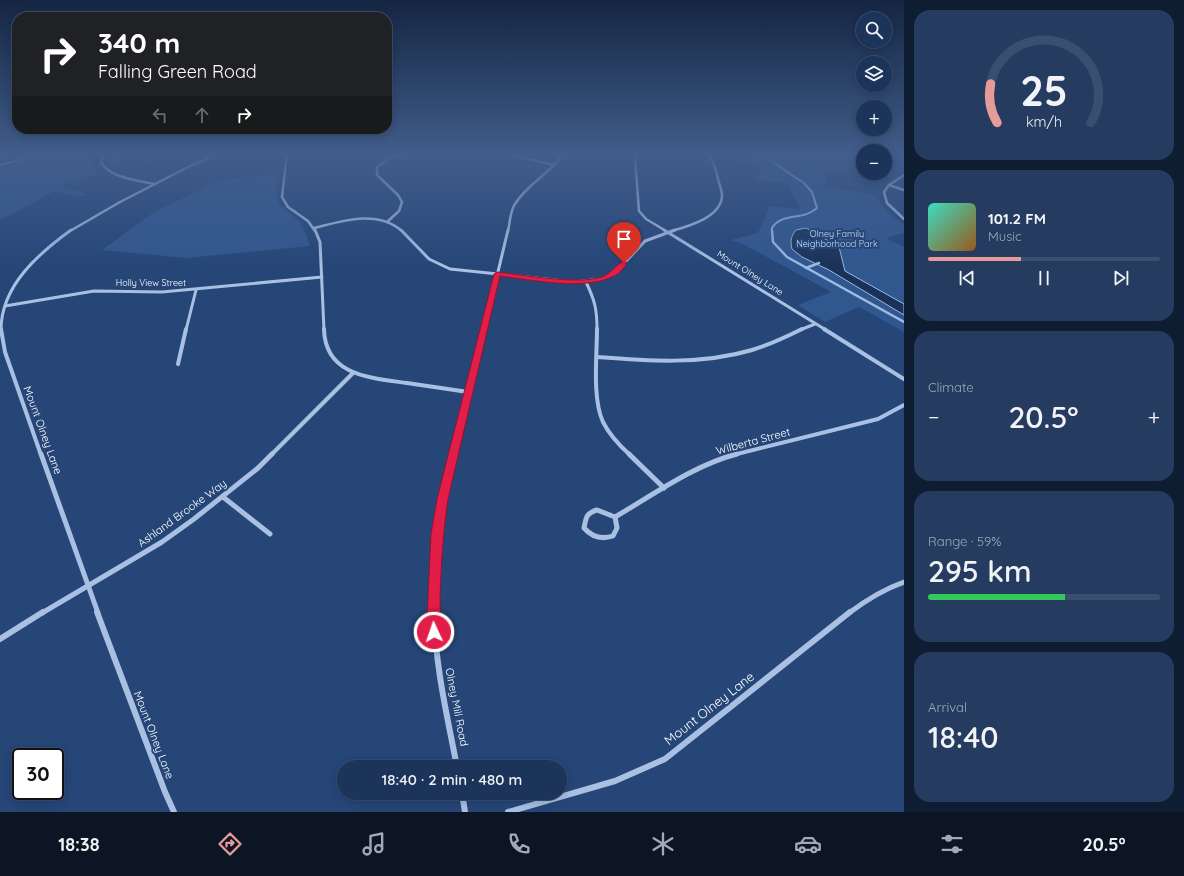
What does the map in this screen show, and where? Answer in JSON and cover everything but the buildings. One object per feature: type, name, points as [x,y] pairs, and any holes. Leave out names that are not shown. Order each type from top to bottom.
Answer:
[{"type":"street","name":"Mount Olney Lane","points":[[142,191],[99,213],[58,239],[41,254],[24,272],[13,290],[5,306],[1,326],[4,350],[88,585],[165,792],[174,812]]},
{"type":"street","points":[[283,191],[282,197],[288,207],[308,220],[314,228],[320,242],[324,341],[325,347],[333,359],[353,373],[371,379],[468,392]]},
{"type":"street","points":[[387,222],[399,211],[402,202],[394,191]]},
{"type":"street","name":"Olney Mill Road","points":[[456,760],[437,661],[433,618],[438,527],[468,392],[514,205],[526,191]]},
{"type":"street","name":"Mount Olney Lane","points":[[639,191],[640,211],[646,219],[904,379]]},
{"type":"street","points":[[314,228],[356,219],[371,219],[387,222],[400,229],[432,262],[450,269],[573,282],[586,282],[602,279],[614,274],[645,241],[688,226],[707,217],[719,205],[722,195],[721,191]]},
{"type":"street","points":[[885,191],[887,203],[904,219]]},
{"type":"street","name":"Holly View Street","points":[[5,306],[94,291],[162,292],[196,290],[322,277]]},
{"type":"street","points":[[586,282],[593,296],[597,310],[598,402],[603,422],[618,444],[664,488]]},
{"type":"street","points":[[178,364],[196,290]]},
{"type":"street","points":[[597,357],[663,362],[714,358],[753,350],[815,324]]},
{"type":"street","name":"Ashland Brooke Way","points":[[0,640],[88,585],[162,542],[224,497],[258,468],[353,373]]},
{"type":"street","name":"Wilberta Street","points":[[615,517],[701,467],[722,458],[878,419],[904,405]]},
{"type":"street","points":[[224,497],[270,534]]},
{"type":"street","points":[[597,510],[615,517],[617,528],[613,536],[607,539],[597,538],[588,533],[584,528],[586,516],[590,512],[597,510]]},
{"type":"street","name":"Mount Olney Lane","points":[[508,812],[615,781],[665,758],[860,604],[887,588],[904,582]]},
{"type":"street","points":[[463,800],[465,812]]},
{"type":"green space","points":[[0,191],[76,191],[87,194],[80,197],[55,191],[0,220]]},
{"type":"green space","points":[[197,191],[277,191],[277,199],[280,205],[299,221],[310,246],[186,258],[102,250],[153,213]]},
{"type":"green space","name":"Olney Family Neighborhood Park","points":[[791,191],[853,191],[876,195],[884,208],[904,224],[904,233],[886,238],[904,247],[904,332],[859,307],[825,322],[798,305],[831,292],[743,244],[731,240],[758,233],[769,209],[768,206],[800,209]]},
{"type":"shaded area","points":[[806,228],[839,247],[845,271],[904,304],[904,315],[829,270],[802,257],[792,249],[791,239],[794,232],[796,230]]},
{"type":"waterway","points":[[772,230],[776,223],[781,220],[811,212],[817,208],[811,191]]},
{"type":"waterway","points":[[772,230],[773,242],[787,257],[806,268]]},
{"type":"waterway","points":[[806,268],[819,263]]},
{"type":"waterway","points":[[806,268],[904,322]]},
{"type":"route","points":[[434,632],[433,618],[437,534],[443,499],[497,274],[586,282],[602,279],[614,274],[624,263]]}]
